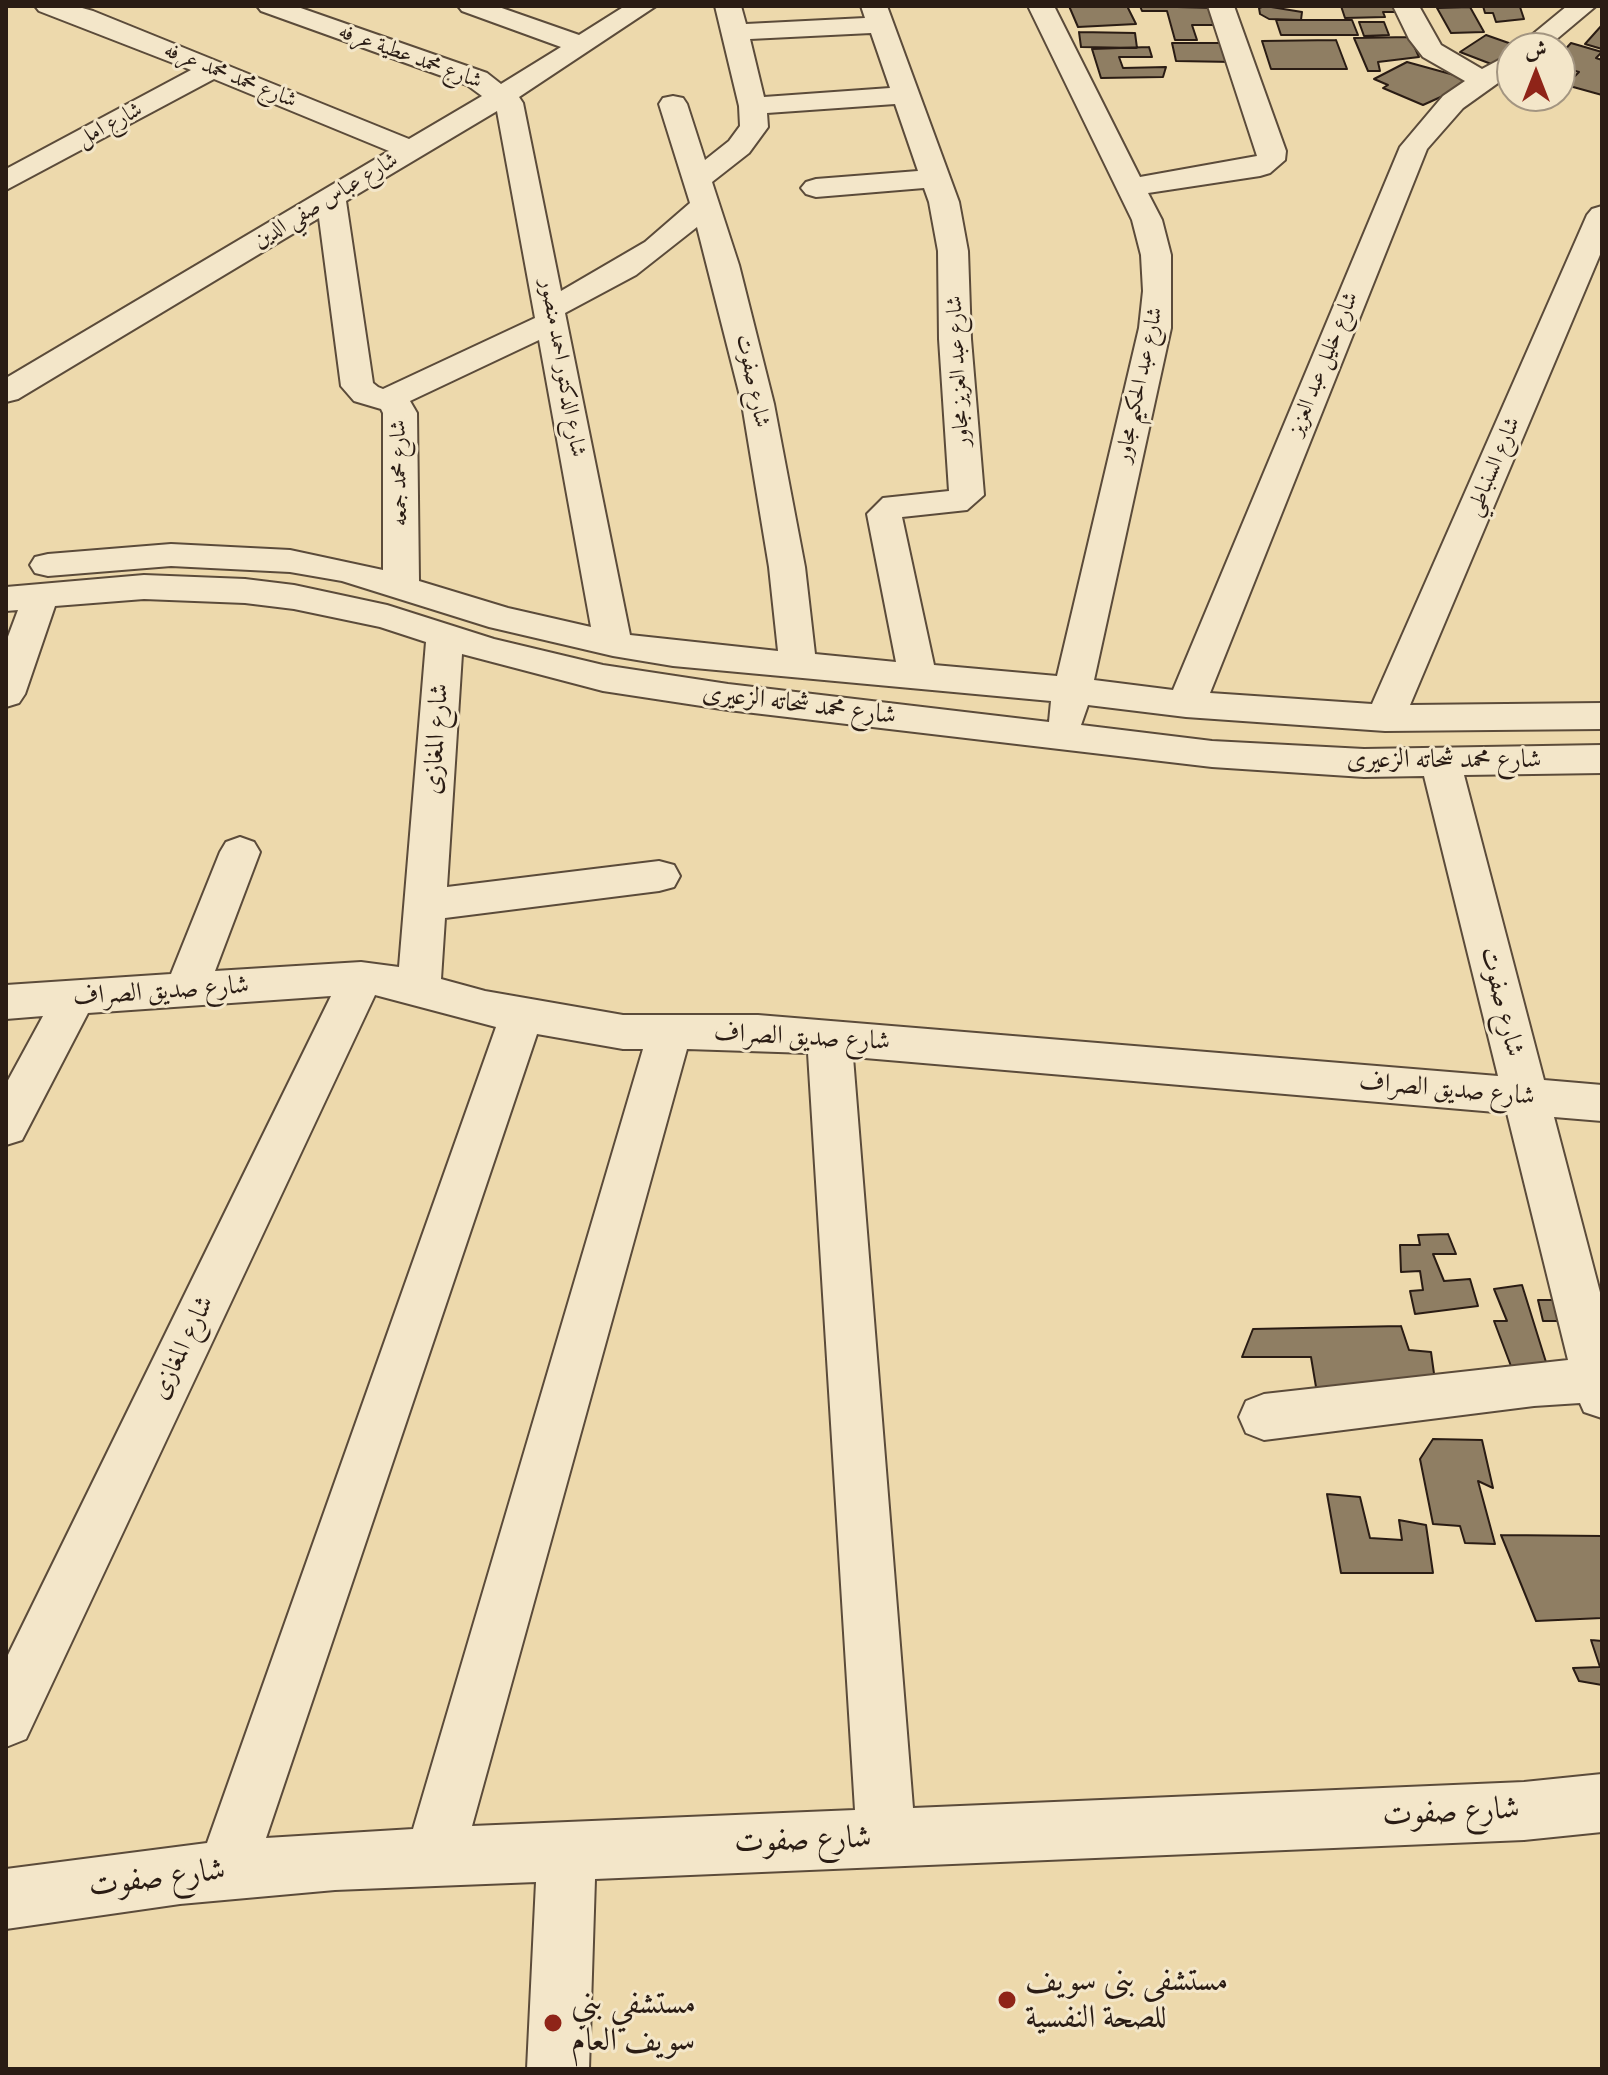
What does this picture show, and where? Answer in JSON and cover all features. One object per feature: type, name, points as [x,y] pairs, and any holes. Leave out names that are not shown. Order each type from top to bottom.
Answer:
[{"type":"street","name":"شارع محمد محمد عرفه","points":[[48,6],[412,150]]},
{"type":"street","name":"شارع محمد عطية عرفه","points":[[270,6],[477,79],[503,95]]},
{"type":"street","points":[[471,6],[581,45]]},
{"type":"street","name":"شارع عباس صفي الدين","points":[[6,392],[503,95],[643,6]]},
{"type":"street","name":"شارع عبد الحكيم مجاور","points":[[1041,6],[1133,187],[1156,255],[1158,291],[1155,328],[1062,736]]},
{"type":"street","points":[[1133,187],[1260,167],[1271,160],[1272,151],[1221,6]]},
{"type":"street","points":[[1406,6],[1422,39],[1432,51],[1485,82]]},
{"type":"street","points":[[1550,32],[1583,6]]},
{"type":"street","points":[[388,399],[552,314],[674,234],[702,192],[754,127],[753,106],[732,19],[877,15]]},
{"type":"street","name":"شارع عبد العزيز مجاور","points":[[877,15],[935,178],[953,251],[955,339],[967,490],[963,500],[955,503],[895,506],[884,514],[918,676]]},
{"type":"street","name":"شارع امل","points":[[12,171],[213,69]]},
{"type":"street","name":"شارع خليل عبد العزيز","points":[[1186,704],[1401,173],[1431,123],[1453,102],[1496,73]]},
{"type":"street","name":"شارع الدكتور احمد منصور","points":[[503,95],[515,120],[613,644]]},
{"type":"street","points":[[753,106],[906,95]]},
{"type":"street","name":"شارع صفوت","points":[[673,104],[702,192],[758,404],[787,567],[798,666]]},
{"type":"street","points":[[816,188],[935,178]]},
{"type":"street","name":"شارع محمد جمعه","points":[[331,198],[357,386],[366,394],[388,399],[399,407],[401,586]]},
{"type":"street","name":"شارع السنباطي","points":[[1385,718],[1602,215]]},
{"type":"street","name":"شارع محمد شحاته الزعيرى","points":[[6,570],[109,558],[232,556],[333,569],[401,586],[502,619],[613,644],[798,666],[1072,690],[1186,704],[1385,718],[1602,716]]},
{"type":"street","name":"شارع محمد شحاته الزعيرى","points":[[23,597],[144,587],[245,591],[342,605],[543,665],[603,678],[715,695],[1258,757],[1441,763],[1602,759]]},
{"type":"street","points":[[6,694],[23,597]]},
{"type":"street","name":"شارع المغازى","points":[[419,988],[445,634]]},
{"type":"street","name":"شارع صفوت","points":[[1264,1417],[1534,1384],[1601,1385],[1441,763]]},
{"type":"street","points":[[186,991],[240,852]]},
{"type":"street","points":[[425,905],[659,876]]},
{"type":"street","name":"شارع المغازى","points":[[6,1719],[361,978]]},
{"type":"street","name":"شارع صديق الصراف","points":[[6,1002],[361,978],[385,979],[522,1015],[623,1032],[758,1032],[1602,1103]]},
{"type":"street","points":[[6,1127],[74,999]]},
{"type":"street","points":[[226,1871],[522,1015]]},
{"type":"street","points":[[434,1857],[670,1032]]},
{"type":"street","points":[[829,1038],[886,1838]]},
{"type":"street","name":"شارع صفوت","points":[[6,1899],[226,1871],[335,1861],[1524,1811],[1602,1803]]},
{"type":"street","points":[[558,2069],[567,1850]]},
{"type":"building","points":[[1069,6],[1127,6],[1136,24],[1078,27]]},
{"type":"building","points":[[1140,6],[1215,8],[1220,25],[1192,25],[1197,40],[1175,40],[1167,11],[1142,11]]},
{"type":"building","points":[[1265,6],[1302,12],[1301,20],[1269,19],[1260,14],[1259,8]]},
{"type":"building","points":[[1341,6],[1397,6],[1399,12],[1383,12],[1385,17],[1345,18]]},
{"type":"building","points":[[1483,6],[1520,7],[1524,19],[1496,22],[1493,13],[1485,13]]},
{"type":"building","points":[[1470,7],[1484,32],[1451,33],[1437,8]]},
{"type":"building","points":[[1276,20],[1352,20],[1358,35],[1281,35]]},
{"type":"building","points":[[1359,22],[1384,22],[1389,35],[1364,36]]},
{"type":"building","points":[[1602,25],[1602,49],[1585,44]]},
{"type":"building","points":[[1079,32],[1135,33],[1137,48],[1081,47]]},
{"type":"building","points":[[1486,35],[1496,39],[1496,66],[1460,52]]},
{"type":"building","points":[[1410,37],[1419,57],[1378,62],[1380,71],[1368,71],[1354,38]]},
{"type":"building","points":[[1336,40],[1347,69],[1271,69],[1262,41]]},
{"type":"building","points":[[1172,43],[1228,43],[1233,62],[1176,61]]},
{"type":"building","points":[[1576,44],[1602,52],[1596,58],[1602,60],[1602,95],[1576,88],[1579,72],[1576,71]]},
{"type":"building","points":[[1149,47],[1152,57],[1119,57],[1123,68],[1166,67],[1163,77],[1101,78],[1092,49]]},
{"type":"building","points":[[1407,62],[1476,81],[1423,105],[1383,88],[1388,85],[1374,79]]},
{"type":"building","points":[[1448,1234],[1456,1254],[1433,1254],[1444,1281],[1470,1279],[1478,1306],[1415,1314],[1410,1291],[1423,1290],[1420,1271],[1401,1272],[1400,1245],[1420,1245],[1418,1235]]},
{"type":"building","points":[[1522,1285],[1550,1375],[1517,1382],[1494,1321],[1507,1321],[1494,1289]]},
{"type":"building","points":[[1538,1300],[1565,1300],[1572,1321],[1543,1321]]},
{"type":"building","points":[[1401,1326],[1409,1350],[1431,1352],[1436,1388],[1319,1405],[1311,1357],[1242,1357],[1253,1329]]},
{"type":"building","points":[[1433,1439],[1482,1440],[1493,1488],[1478,1481],[1495,1544],[1465,1543],[1460,1526],[1433,1524],[1420,1459]]},
{"type":"building","points":[[1327,1494],[1360,1497],[1370,1538],[1402,1540],[1399,1520],[1426,1525],[1433,1573],[1341,1573]]},
{"type":"building","points":[[1501,1535],[1602,1536],[1602,1618],[1536,1621]]},
{"type":"building","points":[[1591,1640],[1602,1641],[1602,1685],[1579,1681],[1573,1668],[1600,1667]]},
{"type":"place","name":"مستشفى بنى سويف للصحة النفسية","points":[[1007,2000]]},
{"type":"place","name":"مستشفي بني سويف العام","points":[[553,2023]]}]
